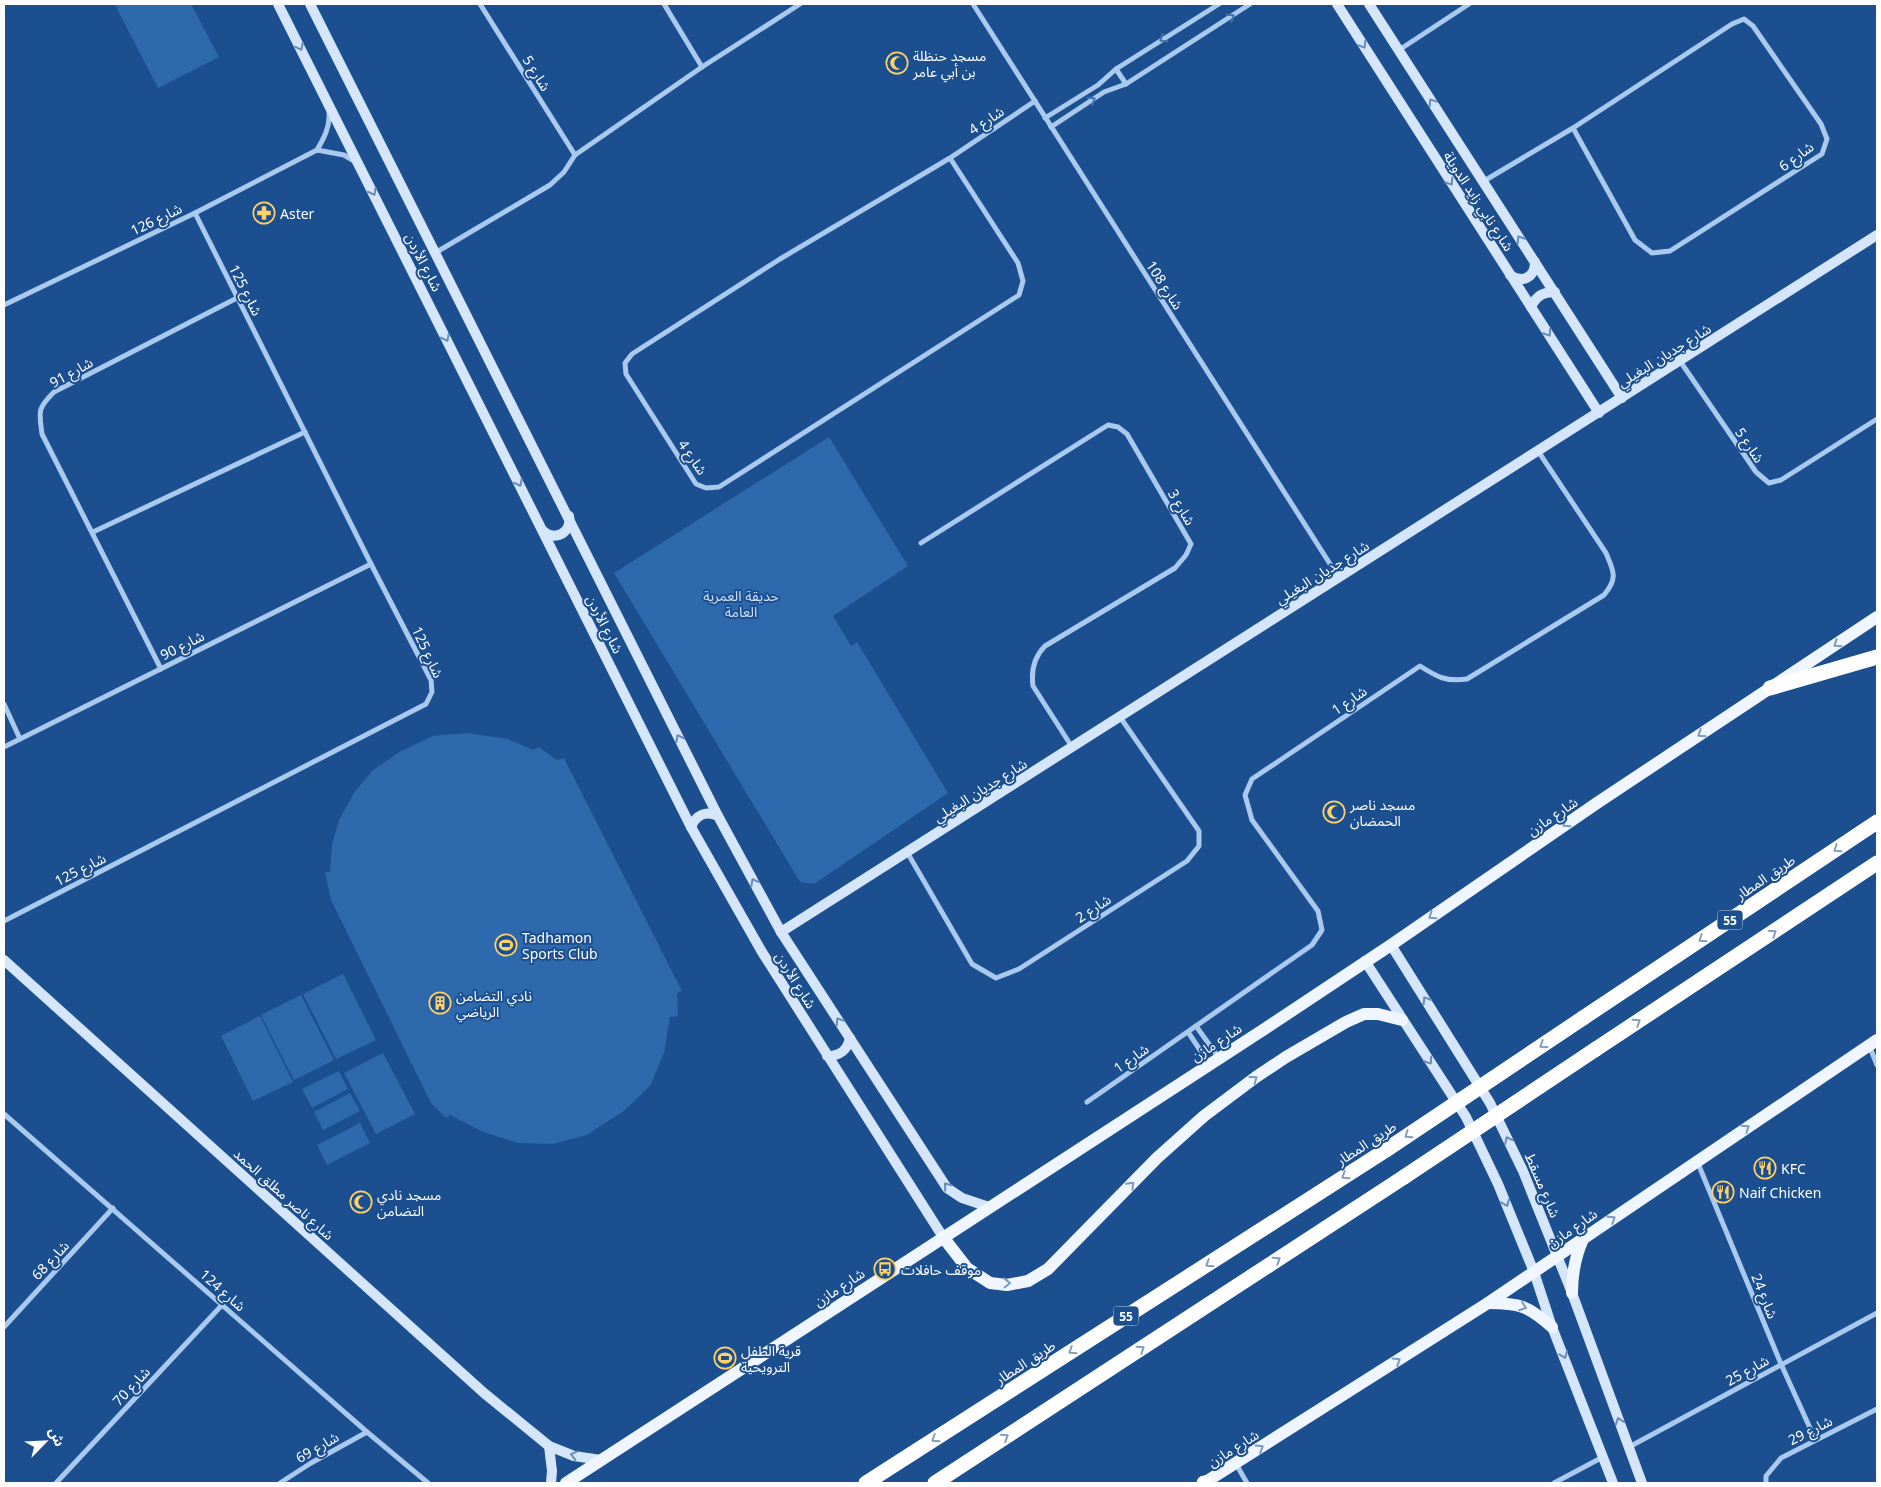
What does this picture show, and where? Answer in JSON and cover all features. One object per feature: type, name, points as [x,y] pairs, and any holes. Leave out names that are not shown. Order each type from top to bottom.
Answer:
[{"type":"highway","points":[[1770,688],[1877,657]]},
{"type":"highway","name":"طريق المطار","points":[[866,1483],[1386,1150],[1877,822]]},
{"type":"highway","name":"55","points":[[935,1483],[1404,1177],[1877,863]]},
{"type":"main road","name":"شارع مازن","points":[[566,1483],[1215,1062],[1391,945],[1597,803],[1877,617]]},
{"type":"main road","points":[[943,1237],[967,1268],[990,1282],[1007,1284],[1028,1281],[1048,1269],[1157,1158],[1204,1116],[1256,1077],[1346,1022],[1364,1014],[1378,1014],[1402,1020]]},
{"type":"main road","name":"شارع مازن","points":[[1204,1483],[1558,1257],[1584,1237],[1873,1043]]},
{"type":"main road","points":[[1572,1292],[1572,1274],[1576,1255],[1584,1237]]},
{"type":"main road","points":[[1488,1303],[1512,1303],[1534,1311],[1552,1327]]},
{"type":"street","name":"شارع الأردن","points":[[278,4],[691,827],[762,952],[943,1237]]},
{"type":"street","name":"شارع الأردن","points":[[310,4],[569,516],[718,816],[781,932],[947,1188],[962,1198],[989,1207]]},
{"type":"street","name":"شارع 5","points":[[480,4],[575,155]]},
{"type":"street","points":[[664,4],[702,67]]},
{"type":"street","points":[[435,253],[550,184],[564,172],[575,155],[702,67],[800,4]]},
{"type":"street","name":"شارع 108","points":[[972,4],[1339,578]]},
{"type":"street","points":[[1045,118],[1098,85],[1116,69],[1219,4]]},
{"type":"street","points":[[1051,127],[1104,92],[1126,84],[1250,4]]},
{"type":"street","name":"شارع نابي زايد الدويلة","points":[[1337,4],[1598,413]]},
{"type":"street","name":"شارع نابي زايد الدويلة","points":[[1369,4],[1622,398]]},
{"type":"street","points":[[1399,50],[1470,4]]},
{"type":"street","name":"شارع 6","points":[[1484,181],[1573,128],[1732,24],[1744,20],[1753,26],[1821,124],[1827,139],[1822,154],[1670,251],[1652,253],[1635,240],[1573,128]]},
{"type":"street","points":[[1116,69],[1126,84]]},
{"type":"street","name":"شارع 4","points":[[950,158],[1018,263],[1023,281],[1019,295],[719,487],[706,488],[696,484],[626,374],[626,363],[632,354],[780,259],[950,158],[1035,101]]},
{"type":"street","points":[[328,104],[330,121],[326,135],[317,150],[344,155],[359,164]]},
{"type":"street","name":"شارع 126","points":[[4,305],[195,213],[317,150]]},
{"type":"street","name":"شارع 125","points":[[4,921],[426,704],[432,692],[431,680],[195,213]]},
{"type":"street","name":"شارع جديان البغيلي","points":[[781,932],[1877,235]]},
{"type":"street","points":[[1510,275],[1517,280],[1524,280],[1531,276],[1535,270],[1535,262]]},
{"type":"street","points":[[1532,307],[1542,294],[1555,292]]},
{"type":"street","name":"شارع 91","points":[[161,669],[42,434],[39,412],[44,402],[54,392],[237,298]]},
{"type":"street","name":"شارع 5","points":[[1680,361],[1756,472],[1769,483],[1782,480],[1877,419]]},
{"type":"street","name":"شارع 3","points":[[921,543],[1108,425],[1118,427],[1127,434],[1190,544],[1186,555],[1175,568],[1045,646],[1038,654],[1031,675],[1033,686],[1072,747]]},
{"type":"street","points":[[93,532],[305,432]]},
{"type":"street","name":"شارع 1","points":[[1087,1102],[1312,946],[1322,930],[1318,911],[1252,820],[1245,795],[1252,779],[1420,666],[1437,677],[1454,681],[1467,679],[1604,595],[1613,585],[1614,571],[1606,553],[1538,451]]},
{"type":"street","points":[[543,531],[551,535],[560,535],[567,529],[570,520],[569,516]]},
{"type":"street","name":"شارع 90","points":[[4,747],[371,564]]},
{"type":"street","points":[[4,704],[20,739]]},
{"type":"street","name":"شارع 2","points":[[907,852],[972,964],[996,978],[1019,969],[1187,861],[1199,846],[1199,831],[1120,717]]},
{"type":"street","points":[[691,827],[701,814],[710,813],[718,816]]},
{"type":"street","name":"شارع مسقط","points":[[1391,945],[1490,1104],[1523,1171],[1572,1292],[1642,1483]]},
{"type":"street","points":[[1365,961],[1466,1117],[1498,1184],[1534,1272],[1552,1327],[1613,1483]]},
{"type":"street","name":"شارع ناصر مطلق الحمد","points":[[5,965],[478,1387],[549,1446],[574,1456],[601,1460]]},
{"type":"street","points":[[1196,1026],[1215,1062]]},
{"type":"street","points":[[1188,1032],[1215,1062]]},
{"type":"street","points":[[827,1056],[840,1054],[845,1050],[850,1038]]},
{"type":"street","points":[[1873,1043],[1877,1065]]},
{"type":"street","name":"شارع 124","points":[[4,1114],[367,1432],[428,1483]]},
{"type":"street","name":"شارع 24","points":[[1697,1161],[1781,1364],[1815,1439]]},
{"type":"street","name":"شارع 68","points":[[4,1327],[113,1208]]},
{"type":"street","name":"شارع 70","points":[[56,1483],[222,1305]]},
{"type":"street","name":"شارع 25","points":[[1628,1447],[1877,1313]]},
{"type":"street","name":"شارع 29","points":[[1766,1483],[1766,1476],[1780,1458],[1877,1409]]},
{"type":"street","name":"شارع 69","points":[[280,1483],[311,1463],[367,1432]]},
{"type":"street","points":[[549,1446],[552,1471],[551,1483]]},
{"type":"street","points":[[1554,1483],[1603,1457]]},
{"type":"street","points":[[1236,1464],[1248,1483]]},
{"type":"green space","points":[[191,4],[219,57],[158,88],[115,5]]},
{"type":"green space","name":"حديقة العمرية العامة","points":[[829,437],[908,566],[833,616],[851,646],[857,642],[948,793],[814,884],[800,882],[614,573]]},
{"type":"green space","name":"Tadhamon Sports Club","points":[[467,733],[508,739],[533,750],[539,747],[557,760],[564,758],[682,991],[677,993],[678,1016],[670,1017],[664,1053],[650,1086],[625,1110],[587,1135],[553,1144],[518,1143],[483,1132],[450,1115],[446,1118],[431,1103],[331,900],[325,872],[330,872],[332,845],[339,820],[354,793],[373,770],[401,751],[433,736]]},
{"type":"green space","points":[[343,974],[376,1040],[336,1059],[303,994]]},
{"type":"green space","points":[[301,995],[334,1060],[294,1080],[261,1015]]},
{"type":"green space","points":[[260,1016],[293,1082],[253,1101],[221,1036]]},
{"type":"green space","points":[[383,1053],[415,1114],[376,1134],[344,1073]]},
{"type":"green space","points":[[339,1071],[348,1089],[312,1108],[302,1089]]},
{"type":"green space","points":[[350,1093],[360,1111],[323,1130],[314,1112]]},
{"type":"green space","points":[[360,1123],[370,1143],[327,1165],[317,1145]]},
{"type":"place","name":"مسجد حنظلة بن أبي عامر","points":[[897,63]]},
{"type":"place","name":"Aster","points":[[264,213]]},
{"type":"place","name":"مسجد ناصر الحمضان","points":[[1334,812]]},
{"type":"place","name":"Tadhamon Sports Club","points":[[506,945]]},
{"type":"place","name":"نادي التضامن الرياضي","points":[[440,1003]]},
{"type":"place","name":"KFC","points":[[1765,1168]]},
{"type":"place","name":"Naif Chicken","points":[[1723,1192]]},
{"type":"place","name":"مسجد نادي التضامن","points":[[361,1202]]},
{"type":"place","name":"موقف حافلات","points":[[885,1269]]},
{"type":"place","name":"قرية الطفل الترويحية","points":[[725,1358]]}]
